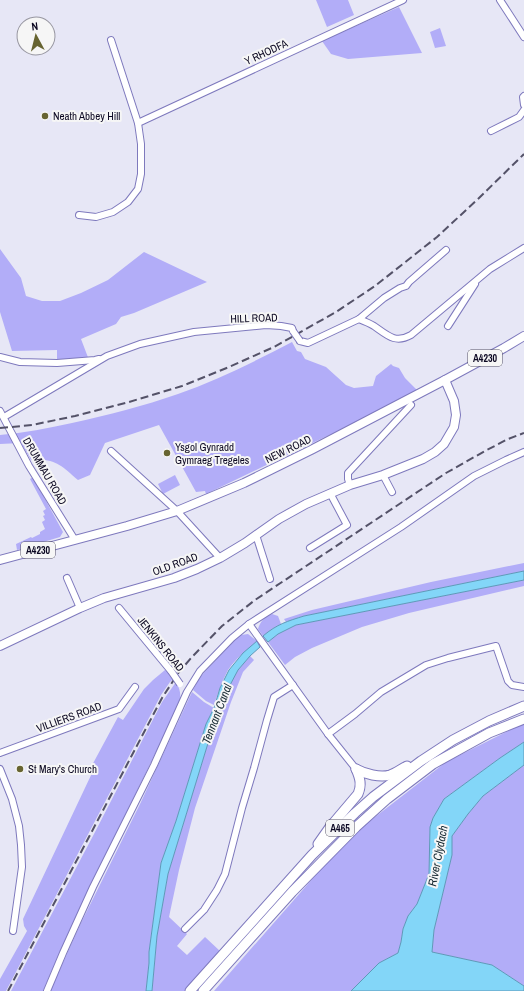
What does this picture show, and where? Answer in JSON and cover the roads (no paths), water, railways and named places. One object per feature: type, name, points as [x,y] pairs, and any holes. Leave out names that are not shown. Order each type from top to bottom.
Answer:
[{"type":"highway","name":"A465","points":[[190,991],[312,855],[373,797],[420,761],[453,740],[488,721],[524,706]]},
{"type":"highway","name":"A465","points":[[203,991],[292,892],[356,827],[387,799],[434,764],[489,733],[524,719]]},
{"type":"highway","name":"A465","points":[[356,769],[380,776],[390,775],[420,761]]},
{"type":"highway","name":"A465","points":[[312,855],[319,840],[358,794],[361,783],[356,769]]},
{"type":"main road","name":"NEW ROAD","points":[[0,560],[177,511],[244,483],[445,380],[524,336]]},
{"type":"main road","name":"OLD ROAD","points":[[0,646],[104,598],[174,578],[198,569],[245,543],[279,519],[299,508],[330,493],[383,475],[423,459],[435,452],[448,438],[454,427],[456,415],[454,401],[445,380]]},
{"type":"street","name":"Y RHODFA","points":[[138,123],[403,0]]},
{"type":"street","points":[[500,0],[524,37]]},
{"type":"street","points":[[79,215],[96,217],[113,212],[128,202],[138,189],[142,174],[141,144],[138,123],[111,40]]},
{"type":"street","points":[[524,96],[524,105]]},
{"type":"street","points":[[491,131],[519,117],[524,110]]},
{"type":"street","points":[[359,319],[372,325],[392,338],[405,338],[411,335],[490,269],[524,248]]},
{"type":"street","name":"HILL ROAD","points":[[4,417],[107,356],[140,344],[194,332],[266,325],[292,328],[300,341],[308,343],[359,319],[384,298],[406,286],[446,250]]},
{"type":"street","points":[[448,326],[478,279]]},
{"type":"street","points":[[0,357],[20,362],[57,363],[95,360],[107,356]]},
{"type":"street","points":[[350,486],[348,473],[411,405]]},
{"type":"street","name":"DRUMMAU ROAD","points":[[0,411],[29,466],[75,540]]},
{"type":"street","points":[[111,451],[177,511],[220,558]]},
{"type":"street","points":[[47,991],[62,953],[93,887],[154,765],[187,692],[200,671],[232,638],[249,624],[401,527],[474,476],[524,452]]},
{"type":"street","points":[[383,475],[392,492]]},
{"type":"street","points":[[310,548],[347,525],[330,493]]},
{"type":"street","points":[[256,535],[270,579]]},
{"type":"street","points":[[67,578],[80,608]]},
{"type":"street","name":"JENKINS ROAD","points":[[119,608],[187,692]]},
{"type":"street","points":[[249,624],[328,734],[356,769]]},
{"type":"street","points":[[328,734],[381,692],[426,665],[496,646],[508,681],[512,685],[524,687]]},
{"type":"street","points":[[185,929],[204,910],[225,874],[242,808],[274,697],[293,685]]},
{"type":"street","name":"VILLIERS ROAD","points":[[0,753],[119,709],[135,687]]},
{"type":"street","points":[[0,769],[12,799],[19,826],[21,845],[22,867],[13,930]]},
{"type":"water","points":[[524,571],[524,580],[296,625],[278,634],[268,642],[263,636],[288,621],[304,616]]},
{"type":"water","points":[[257,641],[260,647],[238,670],[220,704],[168,874],[157,936],[152,991],[146,991],[149,952],[161,863],[176,821],[206,724],[214,708],[220,688],[229,670],[243,653]]},
{"type":"water","name":"River Clydach","points":[[524,742],[524,765],[483,796],[452,836],[452,855],[434,930],[432,952],[492,965],[524,986],[524,991],[351,991],[379,963],[398,953],[403,929],[408,916],[417,904],[429,874],[430,827],[433,818],[444,799]]},
{"type":"railway","points":[[0,428],[32,425],[129,402],[182,386],[274,347],[336,312],[375,286],[437,237],[524,154]]},
{"type":"railway","points":[[8,991],[162,698],[179,672],[192,657],[222,626],[255,600],[446,473],[508,439],[524,433]]},
{"type":"place","name":"Neath Abbey Hill","points":[[45,116]]},
{"type":"place","name":"Ysgol Gynradd Gymraeg Tregeles","points":[[167,453]]},
{"type":"place","name":"St Mary's Church","points":[[20,769]]},
{"type":"water label","name":"Tennant Canal","points":[[217,714]]}]
